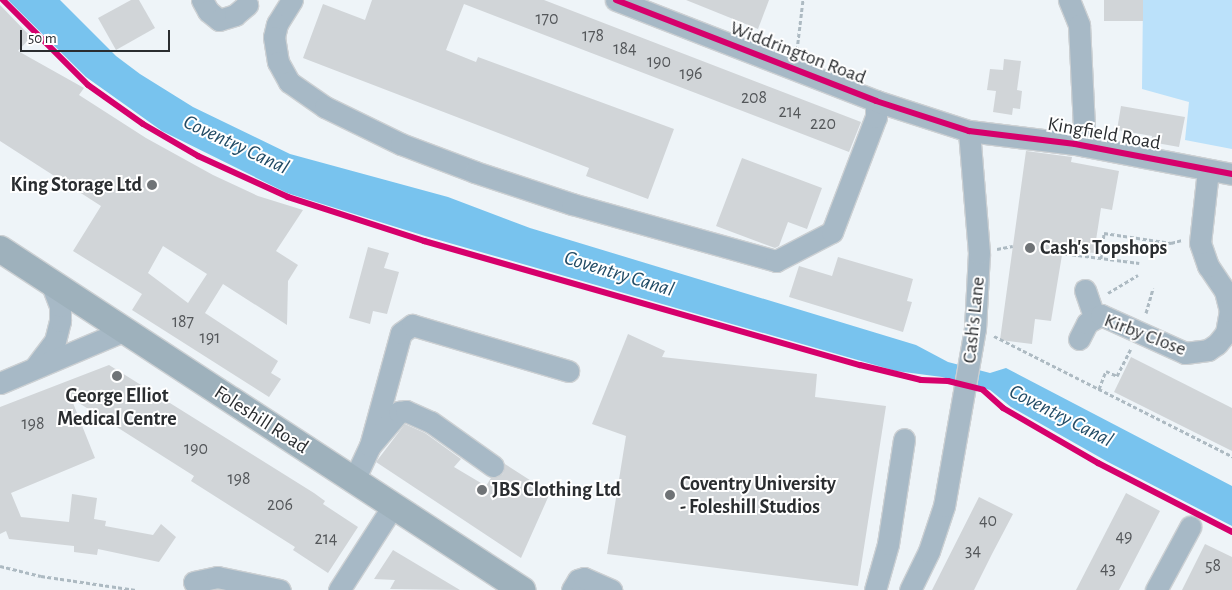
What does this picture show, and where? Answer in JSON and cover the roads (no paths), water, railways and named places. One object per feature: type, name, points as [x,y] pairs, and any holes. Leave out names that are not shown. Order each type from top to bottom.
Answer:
[{"type":"main road","name":"Foleshill Road","points":[[0,249],[522,590]]},
{"type":"street","points":[[202,0],[208,11],[219,20],[235,15],[247,5]]},
{"type":"street","points":[[292,0],[277,24],[274,37],[278,62],[289,82],[325,107],[401,144],[484,175],[572,204],[776,261],[832,232],[876,117],[876,102]]},
{"type":"street","name":"Widdrington Road","points":[[616,0],[657,8],[876,102],[969,131]]},
{"type":"street","points":[[1069,0],[1079,25],[1085,146]]},
{"type":"street","name":"Kingfield Road","points":[[969,131],[1085,146],[1232,174]]},
{"type":"street","name":"Cash's Lane","points":[[910,590],[929,551],[944,506],[955,451],[984,332],[980,253],[969,131]]},
{"type":"street","name":"Kirby Close","points":[[1079,339],[1090,304],[1110,318],[1174,350],[1196,354],[1217,344],[1226,333],[1230,324],[1228,301],[1202,253],[1199,233],[1208,170]]},
{"type":"street","points":[[34,368],[55,342],[60,322],[56,293],[51,282]]},
{"type":"street","points":[[354,480],[370,446],[401,333],[412,325],[568,371]]},
{"type":"street","points":[[0,383],[123,331]]},
{"type":"street","points":[[370,446],[399,412],[406,410],[431,422],[493,466]]},
{"type":"street","points":[[875,590],[888,544],[904,439]]},
{"type":"street","points":[[339,590],[393,506]]},
{"type":"street","points":[[1156,590],[1190,527]]},
{"type":"street","points":[[194,582],[217,577],[280,590]]},
{"type":"street","points":[[572,590],[584,578],[610,590]]},
{"type":"water","name":"Coventry Canal","points":[[8,0],[60,0],[116,56],[140,74],[193,107],[290,154],[448,197],[530,228],[916,345],[948,362],[990,373],[1006,368],[1232,486],[1232,526],[1108,462],[1011,407],[990,390],[942,377],[896,371],[425,236],[287,193],[162,131],[86,77]]},
{"type":"place","name":"King Storage Ltd","points":[[152,185]]},
{"type":"place","name":"Cash's Topshops","points":[[1030,248]]},
{"type":"place","name":"George Elliot Medical Centre","points":[[117,376]]},
{"type":"place","name":"JBS Clothing Ltd","points":[[482,490]]},
{"type":"place","name":"Coventry University - Foleshill Studios","points":[[670,495]]}]
